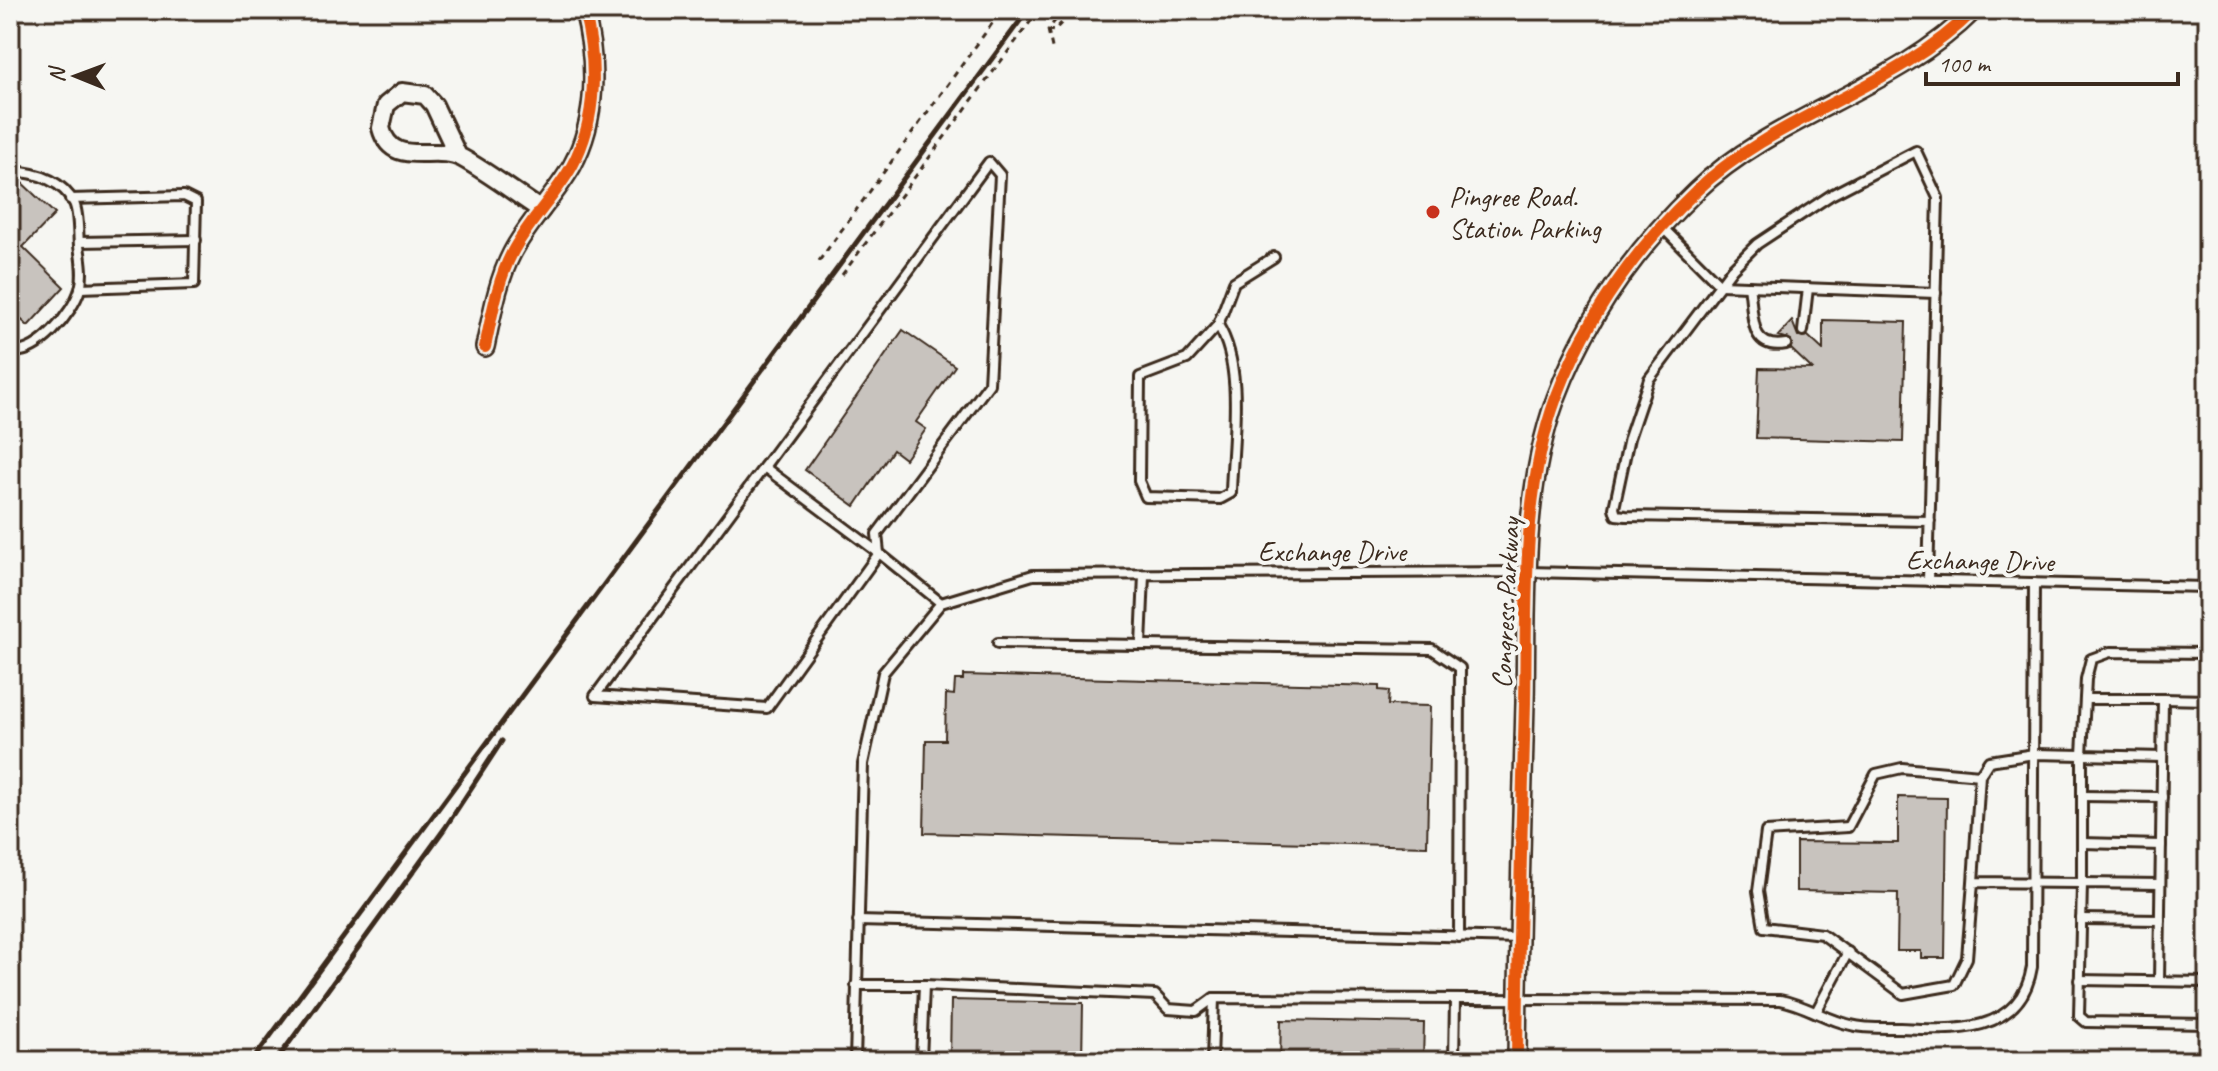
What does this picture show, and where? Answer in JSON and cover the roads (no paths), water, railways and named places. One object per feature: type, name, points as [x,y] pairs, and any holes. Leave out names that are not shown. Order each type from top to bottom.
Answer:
[{"type":"street","points":[[485,347],[501,278],[514,250],[573,165],[591,113],[594,66],[584,10]]},
{"type":"street","name":"Congress Parkway","points":[[1517,1061],[1531,519],[1555,401],[1597,310],[1662,227],[1727,163],[1888,74],[1974,10]]},
{"type":"street","points":[[458,156],[434,105],[425,95],[402,92],[386,105],[381,128],[392,148],[408,154],[458,156],[541,210]]},
{"type":"lane","points":[[1928,581],[1930,521],[1936,293],[1938,198],[1916,151],[1831,195],[1757,244],[1720,285],[1649,379],[1629,438],[1617,489],[1616,515],[1930,521]]},
{"type":"lane","points":[[989,162],[1000,175],[989,384],[877,534],[879,553],[767,708],[595,696],[989,162]]},
{"type":"lane","points":[[10,171],[35,172],[57,185],[74,203],[80,288],[70,309],[51,331],[31,348],[10,351]]},
{"type":"lane","points":[[70,199],[184,196],[196,202],[194,284],[80,288]]},
{"type":"lane","points":[[1662,227],[1720,285],[1936,293]]},
{"type":"lane","points":[[79,242],[196,240]]},
{"type":"lane","points":[[1218,325],[1230,344],[1234,369],[1231,493],[1220,499],[1146,497],[1139,481],[1140,377],[1187,359],[1218,325],[1234,282],[1274,257]]},
{"type":"lane","points":[[1749,286],[1758,337],[1764,345],[1771,347],[1786,344]]},
{"type":"lane","points":[[1803,331],[1808,288]]},
{"type":"lane","points":[[764,467],[941,603],[883,673],[863,764],[855,1061]]},
{"type":"lane","name":"Exchange Drive","points":[[941,603],[1033,575],[1528,572],[2208,587]]},
{"type":"lane","points":[[1141,645],[1144,575]]},
{"type":"lane","points":[[856,985],[1155,995],[1168,1009],[1196,1011],[1214,998],[1517,1001],[1722,998],[1780,1000],[1804,1005],[1853,1026],[1968,1029],[1990,1022],[2015,1003],[2030,981],[2034,881],[2034,583]]},
{"type":"lane","points":[[998,643],[1432,649],[1460,668],[1459,937]]},
{"type":"lane","points":[[2208,653],[2098,654],[2088,670],[2082,755],[2079,980],[2079,1016],[2086,1022],[2208,1024]]},
{"type":"lane","points":[[2085,699],[2208,700]]},
{"type":"lane","points":[[2159,981],[2163,699]]},
{"type":"lane","points":[[1980,775],[1902,768],[1876,774],[1848,827],[1766,832],[1758,891],[1764,927],[1822,934],[1903,994],[1954,985],[1967,958],[1980,775],[1989,761],[2034,754],[2162,757]]},
{"type":"lane","points":[[2082,796],[2162,797]]},
{"type":"lane","points":[[2082,843],[2161,845]]},
{"type":"lane","points":[[1973,882],[2160,884]]},
{"type":"lane","points":[[2081,919],[2160,920]]},
{"type":"lane","points":[[858,921],[1519,938]]},
{"type":"lane","points":[[1816,1012],[1848,952]]},
{"type":"lane","points":[[2079,980],[2208,982]]},
{"type":"lane","points":[[921,1061],[924,985]]},
{"type":"lane","points":[[1212,1061],[1214,998]]},
{"type":"lane","points":[[1454,1061],[1455,999]]},
{"type":"railway","points":[[252,1061],[1028,10]]},
{"type":"railway","points":[[276,1061],[445,828],[502,741]]},
{"type":"place","name":"Pingree Road. Station Parking","points":[[1433,212]]}]
